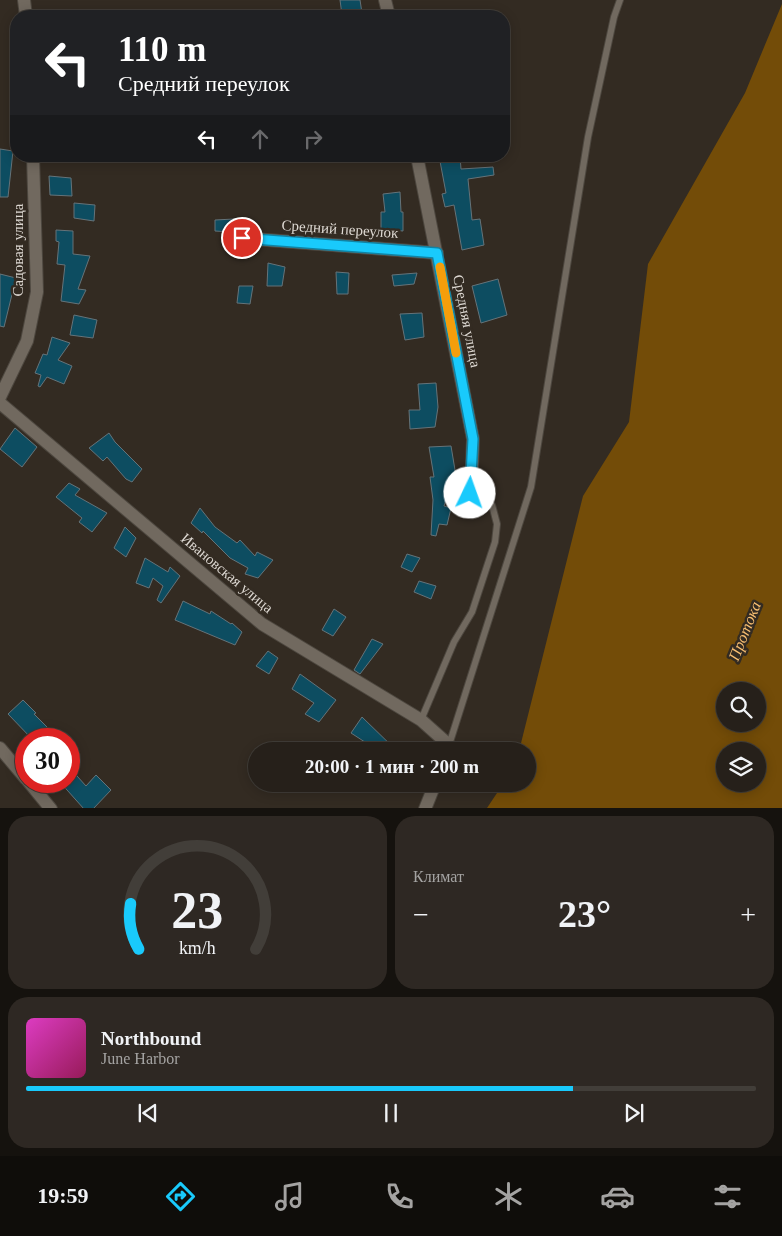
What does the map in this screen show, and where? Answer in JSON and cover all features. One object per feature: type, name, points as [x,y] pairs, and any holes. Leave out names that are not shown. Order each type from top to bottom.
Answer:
[{"type":"street","name":"Садовая улица","points":[[0,397],[27,341],[37,292],[33,162]]},
{"type":"street","name":"Средняя улица","points":[[418,162],[473,439],[470,493]]},
{"type":"street","name":"Средний переулок","points":[[242,238],[437,253]]},
{"type":"street","name":"Ивановская улица","points":[[0,402],[262,624],[421,720],[442,742]]},
{"type":"street","points":[[0,748],[15,766]]},
{"type":"street","points":[[425,808],[431,792]]},
{"type":"street","points":[[38,793],[51,808]]},
{"type":"lane","points":[[450,742],[532,487],[588,137],[614,17],[620,0]]},
{"type":"lane","points":[[421,720],[454,642],[472,612],[495,542],[497,524],[492,505],[470,493]]},
{"type":"water","name":"Протока","points":[[782,4],[782,808],[487,808],[498,792],[536,792],[536,742],[521,742],[583,496],[629,422],[648,264],[745,93]]},
{"type":"building","points":[[340,0],[360,0],[362,10],[341,10]]},
{"type":"building","points":[[0,149],[10,151],[10,162],[12,162],[8,197],[0,197]]},
{"type":"building","points":[[440,162],[460,162],[461,169],[493,167],[494,175],[468,179],[472,220],[480,219],[484,245],[462,250],[454,205],[445,207],[442,194],[446,193]]},
{"type":"building","points":[[49,176],[71,178],[72,196],[50,195]]},
{"type":"building","points":[[400,192],[403,231],[381,229],[381,212],[385,212],[383,194]]},
{"type":"building","points":[[74,203],[95,205],[94,221],[74,218]]},
{"type":"building","points":[[234,219],[231,232],[215,231],[215,220]]},
{"type":"building","points":[[56,230],[73,231],[73,254],[90,256],[78,289],[86,290],[79,304],[61,301],[65,265],[57,264],[59,242],[56,241]]},
{"type":"building","points":[[268,263],[285,267],[282,286],[267,286]]},
{"type":"building","points":[[336,272],[349,273],[348,294],[337,294]]},
{"type":"building","points":[[417,273],[414,284],[394,286],[392,275]]},
{"type":"building","points":[[0,274],[16,278],[4,327],[0,326]]},
{"type":"building","points":[[498,279],[507,315],[481,323],[472,286]]},
{"type":"building","points":[[239,286],[253,286],[250,304],[237,303]]},
{"type":"building","points":[[422,313],[424,337],[405,340],[400,314]]},
{"type":"building","points":[[74,315],[97,320],[93,338],[70,335]]},
{"type":"building","points":[[52,337],[70,343],[58,360],[72,366],[64,384],[47,377],[40,387],[38,386],[41,375],[35,373],[43,354],[47,355]]},
{"type":"building","points":[[436,383],[438,407],[435,427],[410,429],[409,410],[420,410],[418,384]]},
{"type":"building","points":[[15,428],[37,447],[22,467],[0,449]]},
{"type":"building","points":[[109,433],[115,442],[142,469],[132,482],[126,479],[107,457],[103,461],[89,448]]},
{"type":"building","points":[[451,446],[455,470],[444,506],[451,508],[447,525],[439,524],[436,536],[431,535],[433,500],[430,477],[434,477],[429,447]]},
{"type":"building","points":[[69,483],[80,489],[75,495],[107,513],[92,532],[79,522],[82,518],[56,497]]},
{"type":"building","points":[[200,508],[215,527],[237,543],[240,540],[255,556],[257,552],[273,560],[258,578],[245,574],[248,568],[230,558],[203,531],[202,533],[191,523]]},
{"type":"building","points":[[125,527],[136,538],[126,557],[114,548]]},
{"type":"building","points":[[407,554],[420,558],[412,572],[401,567]]},
{"type":"building","points":[[145,558],[168,572],[170,567],[180,576],[161,603],[157,600],[163,586],[153,578],[149,588],[136,583]]},
{"type":"building","points":[[419,581],[436,586],[431,599],[414,592]]},
{"type":"building","points":[[183,601],[210,614],[211,611],[232,623],[242,632],[235,645],[175,620]]},
{"type":"building","points":[[334,609],[346,617],[333,636],[322,630]]},
{"type":"building","points":[[372,639],[383,644],[360,674],[354,670]]},
{"type":"building","points":[[268,651],[278,658],[269,674],[256,666]]},
{"type":"building","points":[[300,674],[336,700],[319,722],[305,714],[314,703],[292,689]]},
{"type":"building","points":[[23,700],[48,728],[21,728],[8,714]]},
{"type":"building","points":[[362,717],[388,742],[365,742],[351,733]]},
{"type":"building","points":[[96,775],[111,790],[94,808],[83,808],[70,793],[80,793],[80,779],[86,786]]},
{"type":"slow traffic","points":[[440,267],[456,353]]},
{"type":"route","points":[[242,238],[437,253],[473,439],[470,493]]}]
